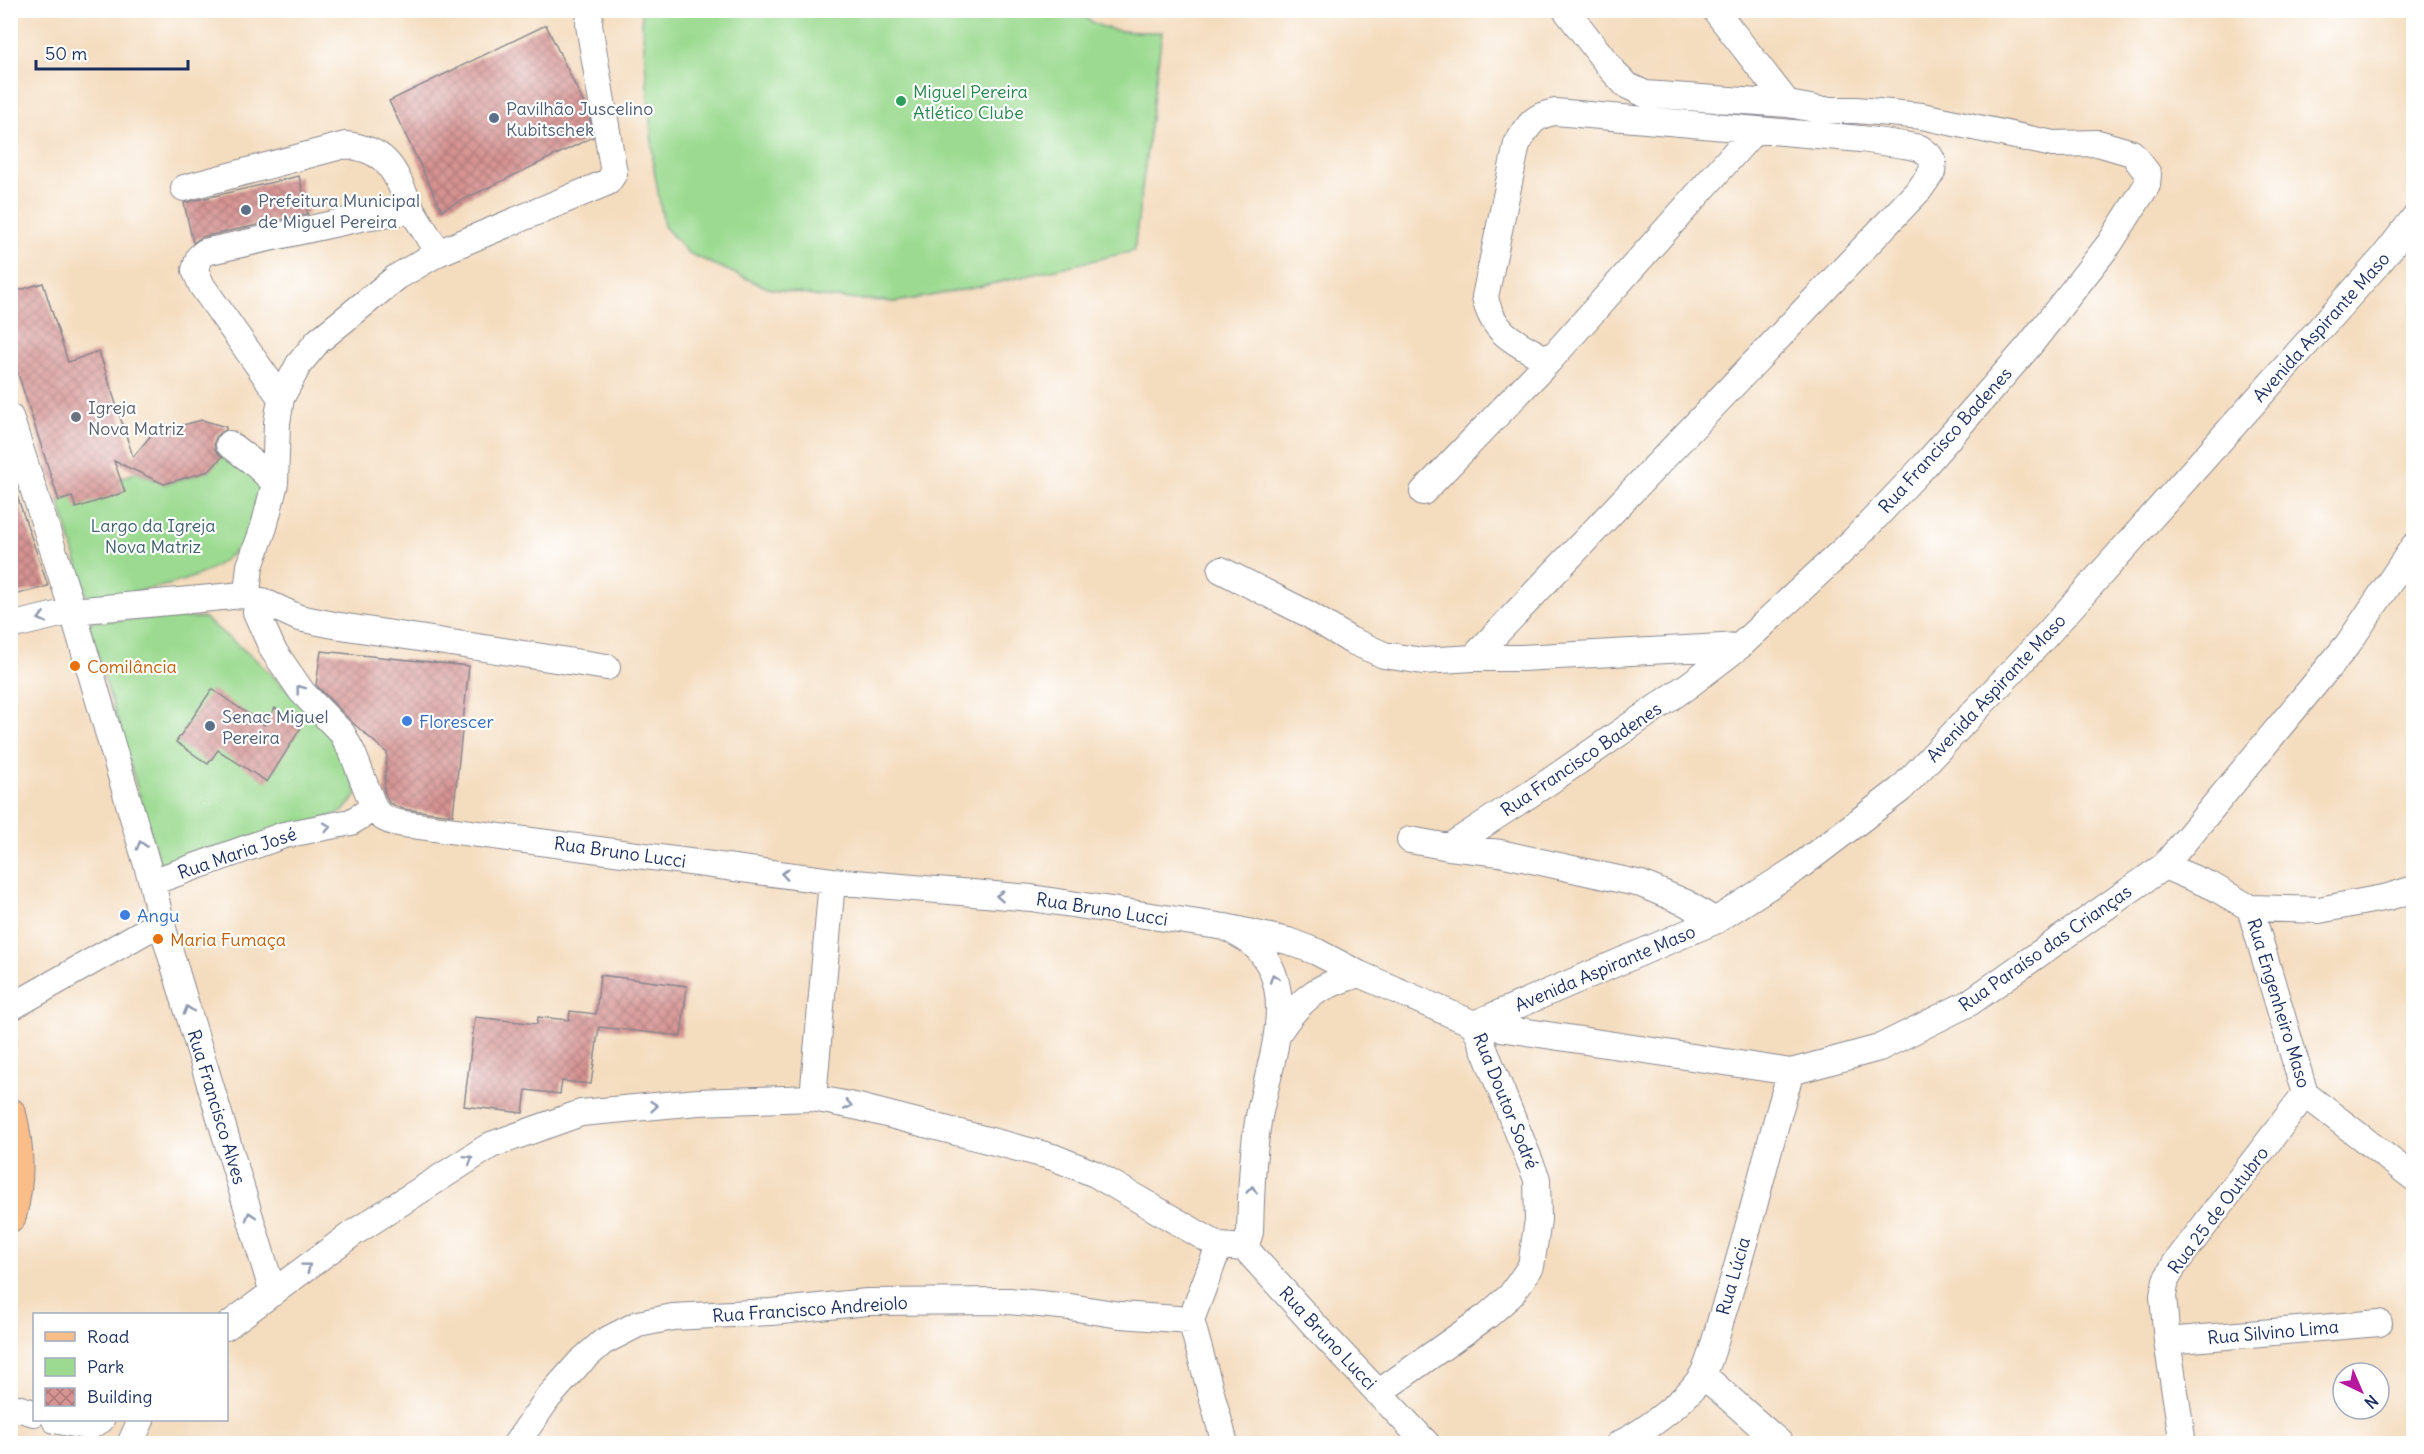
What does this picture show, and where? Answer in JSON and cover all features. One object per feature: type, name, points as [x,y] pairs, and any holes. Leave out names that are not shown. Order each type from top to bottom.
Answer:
[{"type":"main road","points":[[10,1114],[18,1158],[12,1201]]},
{"type":"street","points":[[374,808],[353,754],[342,734],[302,692],[273,650],[252,601],[269,562],[271,549],[264,527],[275,483],[277,423],[281,398],[299,364],[318,341],[397,277],[438,253],[608,182],[614,173],[589,25],[591,10]]},
{"type":"street","points":[[1566,10],[1626,85],[1645,94],[1788,104]]},
{"type":"street","points":[[1715,10],[1788,104]]},
{"type":"street","name":"Rua Francisco Badenes","points":[[1449,847],[1689,685],[1740,646],[1854,540],[1925,465],[2029,346],[2110,243],[2147,185],[2148,174],[2142,165],[2132,153],[2122,148],[2098,143],[2053,144],[1922,116],[1856,110],[1821,110],[1788,104]]},
{"type":"street","points":[[1473,658],[1920,189],[1932,172],[1933,162],[1929,155],[1920,148],[1861,139],[1555,112],[1540,114],[1527,127],[1517,144],[1485,297],[1488,313],[1497,328],[1549,361]]},
{"type":"street","points":[[1423,492],[1549,361],[1755,130]]},
{"type":"street","points":[[184,188],[345,145],[363,147],[384,158],[396,174],[412,210],[438,253]]},
{"type":"street","points":[[281,398],[201,286],[195,270],[199,257],[205,252],[216,249],[365,217],[412,210]]},
{"type":"street","name":"Avenida Aspirante Maso","points":[[1474,1024],[1715,921],[1796,869],[1901,789],[2041,642],[2382,259],[2414,218]]},
{"type":"street","name":"Rua Francisco Alves","points":[[10,417],[74,615],[152,882],[161,921],[273,1293]]},
{"type":"street","points":[[229,444],[275,483]]},
{"type":"street","name":"Rua Paraíso das Crianças","points":[[1225,927],[1288,941],[1317,952],[1359,974],[1474,1024],[1791,1072],[1879,1048],[1970,1003],[2164,866],[2348,644],[2414,546]]},
{"type":"street","points":[[1221,570],[1308,614],[1350,640],[1384,655],[1423,661],[1740,646]]},
{"type":"street","points":[[10,626],[74,615],[252,601],[299,618],[393,645],[607,667]]},
{"type":"street","name":"Rua Bruno Lucci","points":[[374,808],[378,815],[393,822],[832,881],[1031,898],[1225,927],[1252,944],[1266,960],[1278,988],[1280,1030],[1264,1087],[1258,1126],[1250,1232],[1245,1248],[1318,1330],[1427,1443]]},
{"type":"street","name":"Rua Maria José","points":[[152,882],[284,835],[351,822],[374,808]]},
{"type":"street","points":[[1410,840],[1500,853],[1641,884],[1686,903],[1715,921]]},
{"type":"street","name":"Rua Engenheiro Maso","points":[[2164,866],[2212,886],[2250,908],[2305,1094],[2414,1178]]},
{"type":"street","points":[[813,1098],[832,881]]},
{"type":"street","points":[[2250,908],[2319,910],[2388,897],[2414,889]]},
{"type":"street","points":[[10,1008],[161,921]]},
{"type":"street","points":[[1280,1030],[1289,1016],[1326,984],[1359,974]]},
{"type":"street","name":"Rua Doutor Sodré","points":[[1378,1393],[1487,1316],[1511,1295],[1531,1266],[1538,1220],[1537,1179],[1474,1024]]},
{"type":"street","name":"Rua Lúcia","points":[[1619,1443],[1634,1437],[1679,1402],[1702,1375],[1731,1288],[1774,1126],[1791,1072]]},
{"type":"street","name":"Rua 25 de Outubro","points":[[2182,1443],[2167,1341],[2163,1296],[2166,1280],[2175,1264],[2305,1094]]},
{"type":"street","points":[[228,1326],[352,1234],[491,1145],[581,1113],[698,1102],[813,1098],[859,1107],[1053,1157],[1095,1173],[1219,1246],[1245,1248]]},
{"type":"street","points":[[1219,1246],[1191,1320],[1225,1443]]},
{"type":"street","name":"Rua Francisco Andreiolo","points":[[516,1443],[548,1398],[579,1363],[603,1342],[638,1324],[673,1317],[771,1312],[867,1302],[1009,1301],[1070,1307],[1120,1316],[1191,1320]]},
{"type":"street","name":"Rua Silvino Lima","points":[[2167,1341],[2379,1323]]},
{"type":"street","points":[[1702,1375],[1781,1443]]},
{"type":"street","points":[[10,1406],[33,1413]]},
{"type":"street","points":[[63,1421],[96,1430]]},
{"type":"street","points":[[130,1443],[140,1421]]},
{"type":"green space","name":"Miguel Pereira Atlético Clube","points":[[1076,10],[1094,24],[1105,28],[1162,32],[1134,251],[974,288],[896,302],[820,297],[768,288],[688,253],[664,226],[654,169],[641,11]]},
{"type":"green space","name":"Largo da Igreja Nova Matriz","points":[[228,450],[264,488],[254,524],[238,548],[221,563],[180,582],[88,600],[59,501],[137,472],[164,484],[209,471]]},
{"type":"green space","points":[[204,618],[255,659],[294,696],[324,729],[347,761],[357,795],[342,812],[163,875],[88,622]]},
{"type":"building","name":"Pavilhão Juscelino Kubitschek","points":[[546,25],[589,114],[593,137],[442,210],[389,101]]},
{"type":"building","name":"Prefeitura Municipal de Miguel Pereira","points":[[299,176],[308,214],[202,237],[193,243],[184,203]]},
{"type":"building","points":[[43,283],[68,362],[99,351],[133,457],[153,433],[202,420],[226,427],[226,430],[217,435],[214,442],[215,450],[222,457],[209,471],[164,484],[114,461],[125,492],[76,508],[72,497],[59,501],[10,349],[10,293]]},
{"type":"building","points":[[13,484],[48,586],[10,596],[10,485]]},
{"type":"building","name":"Florescer","points":[[321,651],[469,666],[453,815],[403,809],[389,803],[384,791],[387,753],[353,723],[316,685]]},
{"type":"building","points":[[212,689],[264,725],[275,708],[302,726],[267,782],[218,750],[208,764],[176,742]]},
{"type":"building","points":[[600,975],[687,986],[681,1036],[599,1027],[591,1084],[562,1081],[560,1094],[526,1090],[523,1113],[464,1106],[475,1017],[537,1024],[538,1017],[569,1020],[570,1011],[596,1014]]},
{"type":"place","name":"Miguel Pereira Atlético Clube","points":[[901,101]]},
{"type":"place","name":"Pavilhão Juscelino Kubitschek","points":[[494,118]]},
{"type":"place","name":"Prefeitura Municipal de Miguel Pereira","points":[[246,210]]},
{"type":"place","name":"Igreja Nova Matriz","points":[[76,417]]},
{"type":"place","name":"Comilância","points":[[75,666]]},
{"type":"place","name":"Florescer","points":[[407,721]]},
{"type":"place","name":"Senac Miguel Pereira","points":[[210,726]]},
{"type":"place","name":"Angu","points":[[125,915]]},
{"type":"place","name":"Maria Fumaça","points":[[158,939]]}]
